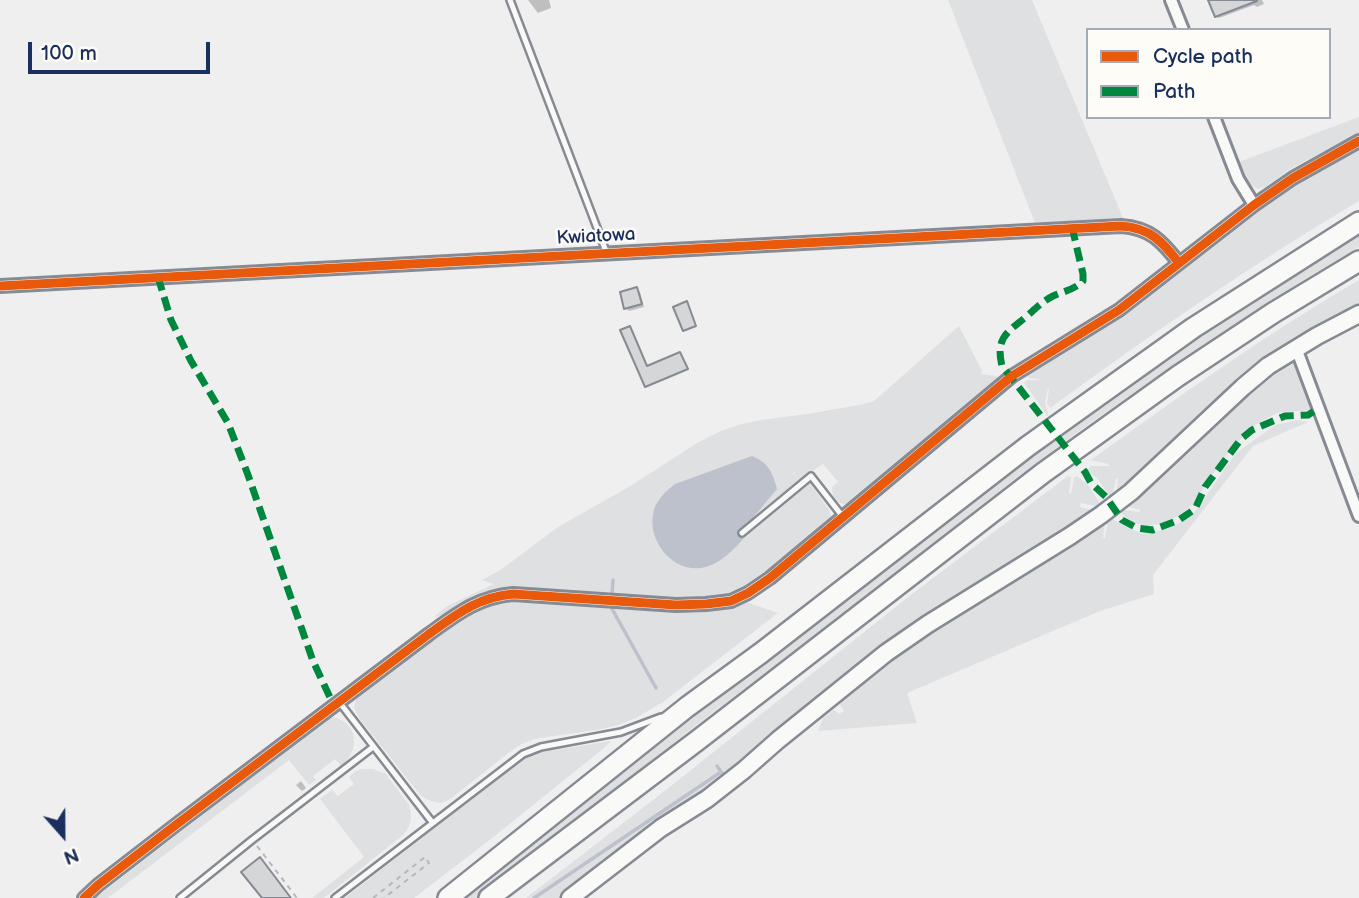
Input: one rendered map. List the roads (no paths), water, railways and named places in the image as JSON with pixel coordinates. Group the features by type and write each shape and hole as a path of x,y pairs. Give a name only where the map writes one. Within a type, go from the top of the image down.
{"highway":[{"path":"448,898 687,707 1028,446 1193,328 1359,222"},
{"path":"489,898 698,740 1043,472 1178,376 1273,313 1359,261"}],"street":[{"path":"1171,0 1182,28"},
{"path":"1215,119 1238,179 1254,205"},
{"path":"84,898 177,824 450,619 485,599 513,594 676,605 730,601 748,593 770,578 1000,385 1026,366 1119,310 1293,178 1359,141"},
{"name":"Kwiatowa","path":"0,286 1121,226 1149,233 1164,244 1179,262"},
{"path":"570,898 661,828 707,799 886,653 928,624 1070,537 1121,500 1268,366 1359,314"},
{"path":"1296,348 1359,516"}],"lane":[{"path":"510,0 607,254"},
{"path":"742,533 811,476 843,517"},
{"path":"339,702 432,822"},
{"path":"335,898 523,754 541,747 621,732 687,707"},
{"path":"180,898 373,747"}],"waterway":[{"path":"613,580 611,607 656,688"},
{"path":"717,766 724,776"},
{"path":"534,898 721,772"}]}
